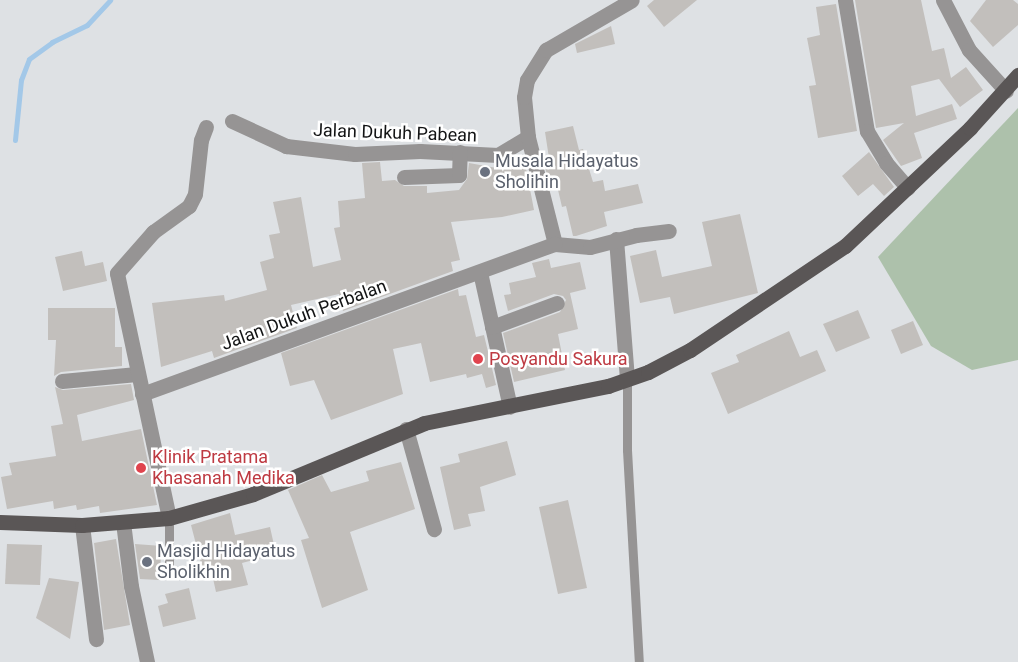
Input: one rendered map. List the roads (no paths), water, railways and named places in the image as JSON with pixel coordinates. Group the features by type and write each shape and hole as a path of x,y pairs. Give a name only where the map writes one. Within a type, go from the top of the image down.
{"main road":[{"path":"0,522 82,525 169,518 253,494 424,423 627,380 690,350 845,246 908,188 1006,91 1018,75"}],"street":[{"path":"632,0 546,50 527,80 524,97 528,137 555,244 590,247 616,239 669,231"},
{"path":"845,0 867,131 886,163 908,188"},
{"path":"942,0 968,50 1006,91"},
{"name":"Jalan Dukuh Pabean","path":"232,121 286,146 314,151 460,152 498,155 528,137"},
{"path":"169,518 137,374 117,272 153,232 189,206 195,194 201,140 206,127"},
{"path":"404,177 458,176 460,152"},
{"path":"616,239 627,380"},
{"name":"Jalan Dukuh Perbalan","path":"142,394 555,244"},
{"path":"480,272 510,406"},
{"path":"492,327 557,302"},
{"path":"62,381 137,374"},
{"path":"406,429 434,529"},
{"path":"123,522 130,586 147,662"},
{"path":"82,525 96,639"}],"lane":[{"path":"627,380 627,450 639,662"},
{"path":"169,518 169,574"}],"waterway":[{"path":"15,140 21,80 29,59 52,42 87,25 110,0"}],"place":[{"name":"Musala Hidayatus Sholihin","path":"485,172"},
{"name":"Posyandu Sakura","path":"478,359"},
{"name":"Klinik Pratama Khasanah Medika","path":"141,468"},
{"name":"Masjid Hidayatus Sholikhin","path":"147,562"}]}
